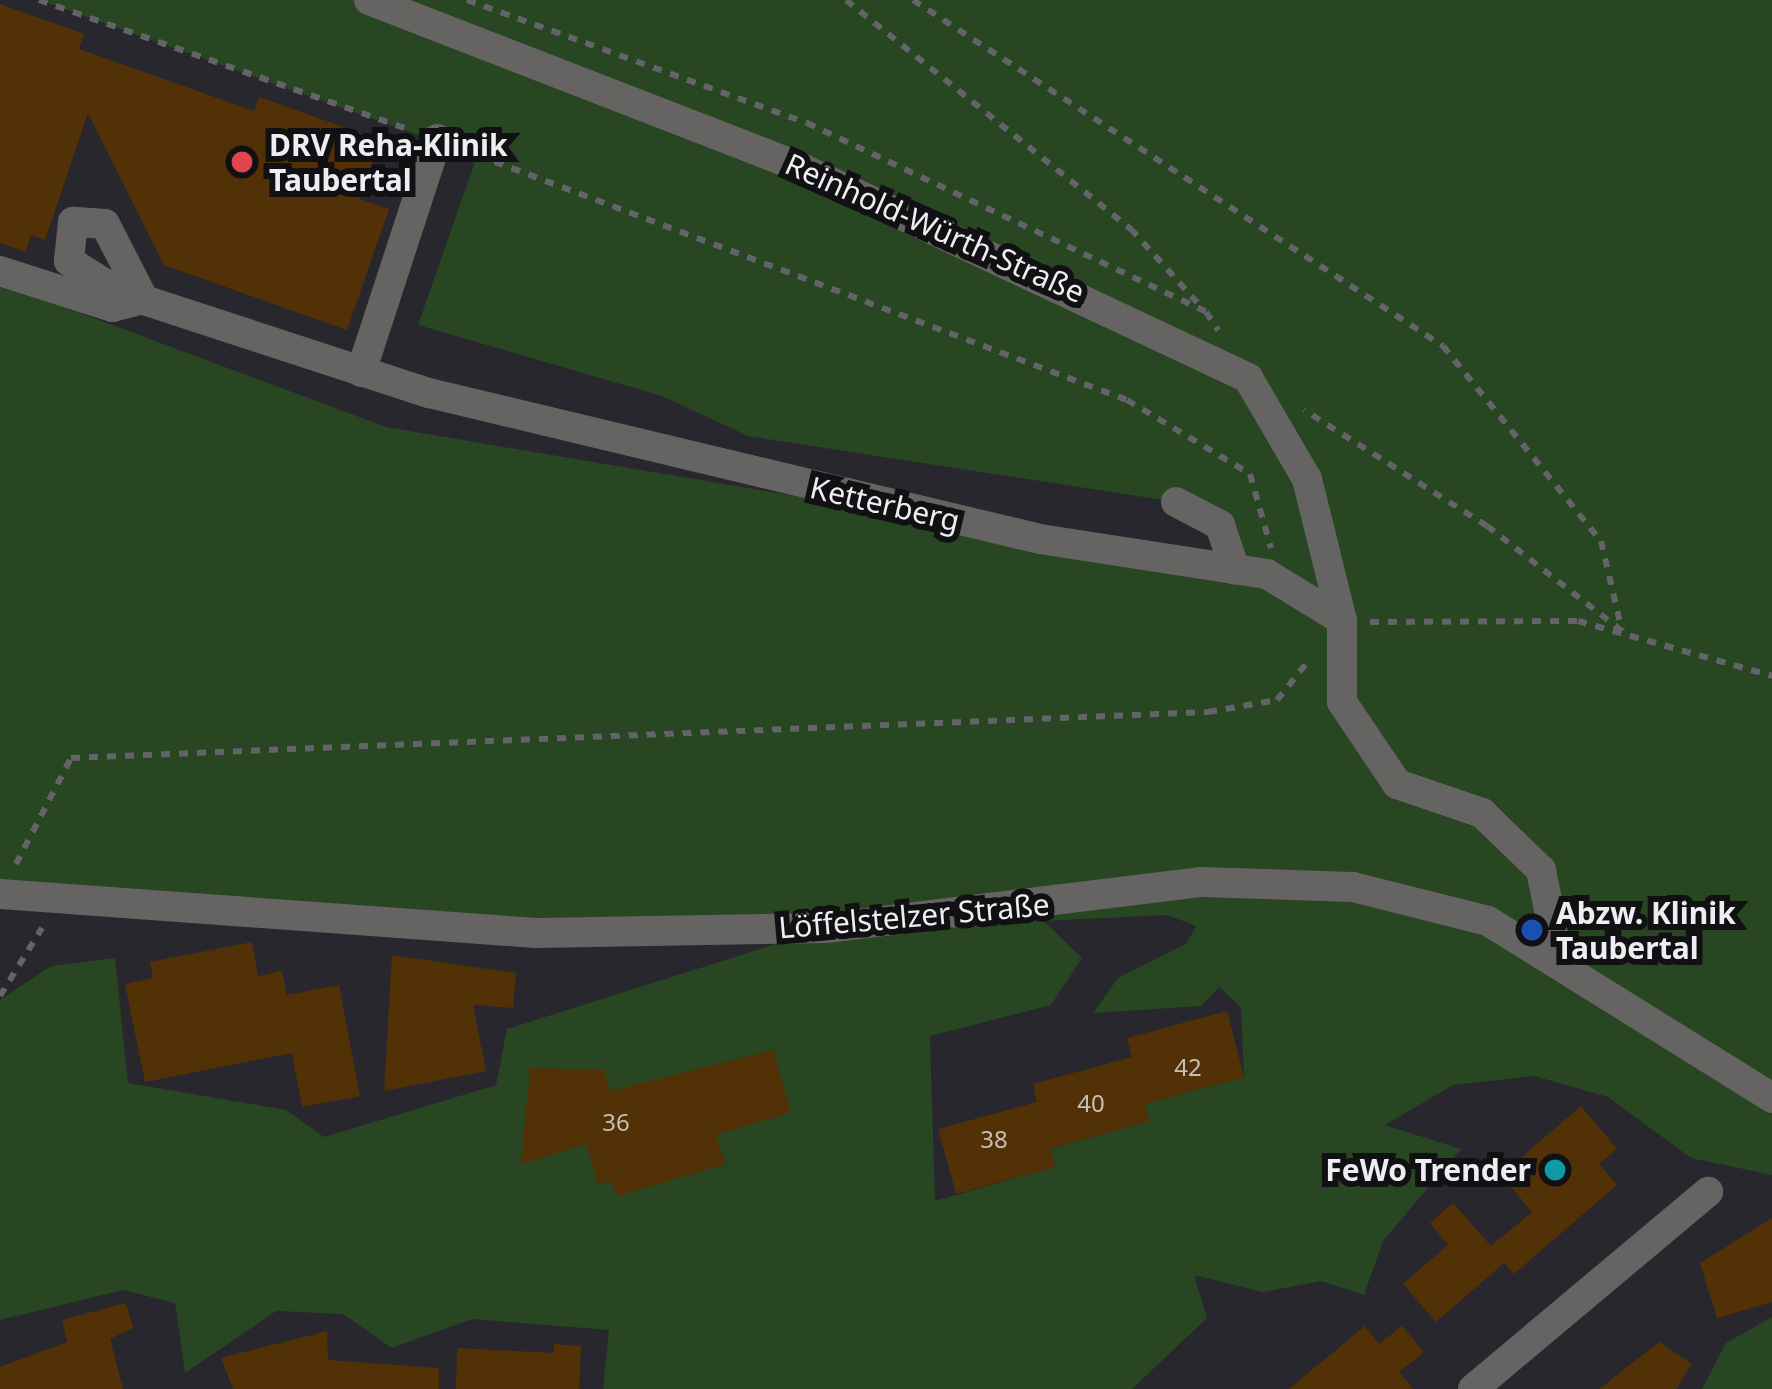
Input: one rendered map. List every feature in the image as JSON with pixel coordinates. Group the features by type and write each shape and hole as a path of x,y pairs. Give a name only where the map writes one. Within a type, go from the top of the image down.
{"street":[{"name":"Reinhold-Würth-Straße","path":"369,0 795,165 1248,378"},
{"path":"362,372 437,139"},
{"name":"Ketterberg","path":"0,271 112,308 144,300 362,372 715,466 1268,574 1342,620"},
{"path":"1248,378 1307,479 1342,620 1342,702 1397,784 1482,813 1541,870 1559,960"},
{"path":"1176,502 1220,525 1235,570"},
{"name":"Löffelstelzer Straße","path":"0,894 536,933 826,928 1202,882 1353,887 1488,921 1559,960 1772,1098"},
{"path":"1473,1389 1708,1192"}],"path":[{"path":"39,0 437,139 1127,400 1250,474 1273,535 1268,574"},
{"path":"467,0 807,123 1206,313"},
{"path":"846,0 1131,229 1206,313 1248,378 1487,526 1622,632"},
{"path":"913,0 1443,346 1601,541 1622,632"},
{"path":"0,894 71,758 1208,712 1277,700 1342,620 1578,621 1772,676"},
{"path":"0,996 61,898"}],"green space":[{"path":"39,0 1772,0 1772,1175 1691,1158 1608,1097 1534,1076 1453,1085 1385,1125 1461,1149 1383,1241 1364,1295 1321,1281 1263,1292 1194,1275 1207,1318 1132,1389 603,1389 609,1330 472,1319 392,1348 343,1314 276,1311 185,1373 175,1303 123,1290 0,1320 0,1000 51,966 115,958 128,1083 286,1110 324,1137 496,1085 507,1029 820,930 536,933 0,894 0,283 386,427 1234,570 1220,525 1176,502 748,436 662,396 418,325 477,156","holes":["1167,915 1196,926 1186,944 1118,978 1093,1013 1201,1006 1219,987 1241,1007 1244,1077 1145,1104 1148,1121 1050,1149 1054,1167 935,1201 930,1036 1051,1005 1082,958 1044,921"]},
{"path":"1772,1317 1772,1389 1702,1389 1726,1343"}],"building":[{"name":"DRV Reha-Klinik Taubertal","path":"0,4 84,34 79,49 254,111 259,97 380,140 360,199 389,209 347,330 164,265 88,113 45,240 31,235 26,252 0,243"},
{"path":"252,942 258,976 282,971 287,995 339,985 360,1096 302,1107 292,1053 145,1082 125,984 153,978 150,962"},
{"path":"392,955 516,973 513,1008 473,1005 486,1071 384,1091"},
{"path":"1227,1011 1244,1077 1145,1104 1149,1121 1050,1149 1055,1167 956,1194 938,1129 1037,1102 1033,1084 1132,1057 1127,1038"},
{"path":"773,1050 791,1112 716,1135 726,1164 618,1196 610,1181 598,1184 586,1144 521,1164 530,1068 604,1070 610,1091"},
{"path":"1581,1106 1617,1149 1599,1164 1617,1185 1514,1274 1504,1263 1436,1322 1403,1284 1448,1245 1430,1223 1453,1203 1491,1246 1532,1212 1501,1175"},
{"path":"1772,1218 1772,1302 1717,1318 1700,1263"},
{"path":"126,1303 133,1328 110,1339 123,1389 0,1389 0,1367 67,1342 62,1320"},
{"path":"1365,1326 1379,1344 1402,1326 1424,1352 1399,1372 1413,1389 1289,1389"},
{"path":"327,1331 328,1360 439,1368 439,1389 233,1389 221,1358"},
{"path":"1659,1342 1692,1364 1676,1389 1599,1389"},
{"path":"554,1344 581,1346 579,1389 456,1389 457,1348 554,1353"}],"place":[{"name":"DRV Reha-Klinik Taubertal","path":"242,162"},
{"name":"Abzw. Klinik Taubertal","path":"1532,930"},
{"name":"FeWo Trender","path":"1555,1170"}]}
